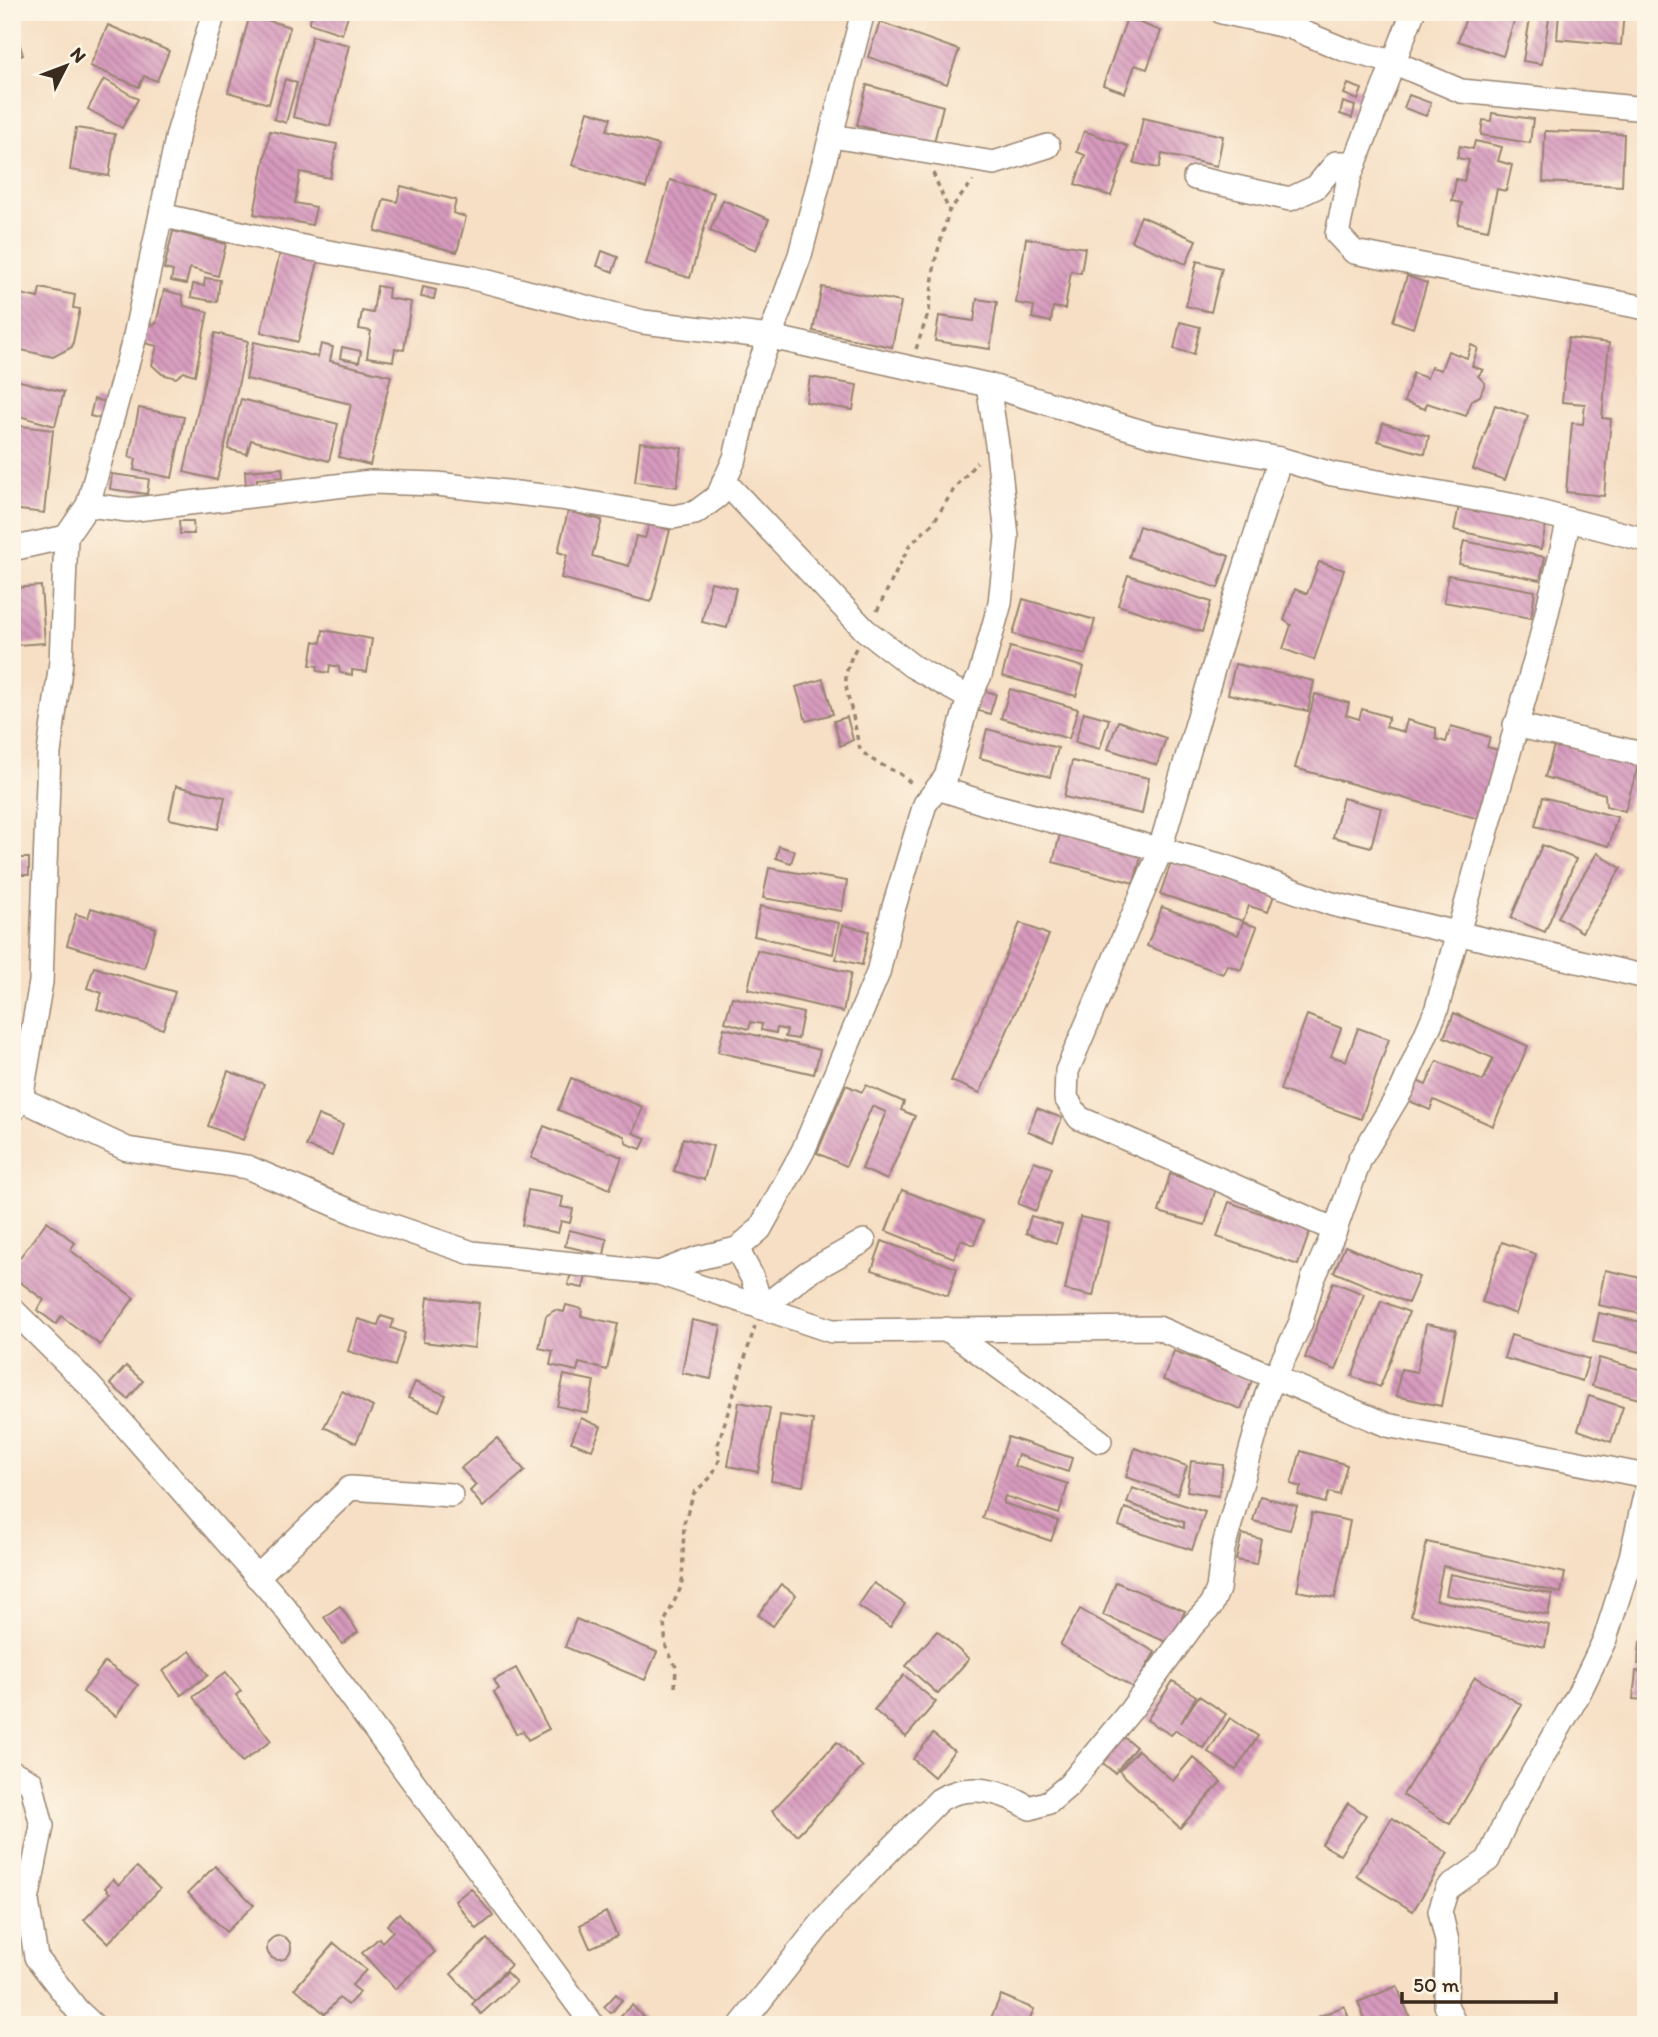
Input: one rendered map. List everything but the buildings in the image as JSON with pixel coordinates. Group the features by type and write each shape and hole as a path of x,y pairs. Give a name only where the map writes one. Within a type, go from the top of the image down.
{"street":[{"path":"214,12 178,134 135,336 88,505 65,537 61,662 49,753 41,982 16,1105 127,1149 247,1167 355,1213 472,1253 659,1273 832,1331 1158,1328 1387,1425 1646,1476"},
{"path":"88,505 128,510 371,482 437,484 560,498 673,517 695,513 718,496 735,458 752,385 800,255 863,12"},
{"path":"1222,12 1290,27 1343,49 1393,62 1461,91 1646,108"},
{"path":"1413,12 1355,163 1337,233 1354,252 1646,308"},
{"path":"832,136 994,163 1048,146"},
{"path":"1195,178 1290,199 1316,187 1336,163 1355,163"},
{"path":"161,215 312,249 473,278 643,322 771,337 988,385 1152,435 1280,459 1332,474 1516,506 1646,540"},
{"path":"659,1273 698,1258 737,1249 760,1229 803,1151 878,973 893,911 932,796 946,777 969,698 980,675 999,603 1007,537 988,385"},
{"path":"1280,459 1225,627 1161,847 1067,1071 1066,1098 1079,1118 1335,1230"},
{"path":"724,481 865,631 912,666 969,698"},
{"path":"741,2025 835,1905 939,1800 954,1791 972,1790 1011,1797 1030,1808 1049,1802 1069,1785 1131,1710 1192,1626 1211,1606 1218,1589 1223,1549 1267,1394 1277,1378 1360,1159 1402,1089 1436,1011 1461,932 1539,646 1569,520"},
{"path":"12,549 65,537"},
{"path":"1516,725 1646,755"},
{"path":"932,796 999,807 1161,847 1275,882 1332,904 1646,976"},
{"path":"762,1308 807,1273 864,1241"},
{"path":"737,1249 752,1277 762,1308"},
{"path":"12,1309 90,1386 285,1608 593,2025"},
{"path":"947,1329 1100,1441"},
{"path":"257,1577 350,1488 451,1495"},
{"path":"1455,2025 1446,2005 1447,1941 1440,1911 1447,1889 1488,1860 1511,1811 1578,1695 1605,1639 1631,1556 1646,1491"},
{"path":"12,1772 31,1782 42,1826 27,1901 36,1956 77,2010 93,2025"}],"path":[{"path":"924,152 949,211"},
{"path":"909,368 929,311 935,261 949,211 988,162"},
{"path":"932,796 861,748 844,693 847,664 909,546 933,523 954,489 980,459 995,429"},
{"path":"676,1687 677,1667 666,1647 664,1623 682,1585 684,1523 694,1493 711,1477 719,1461 718,1444 762,1308"}]}
